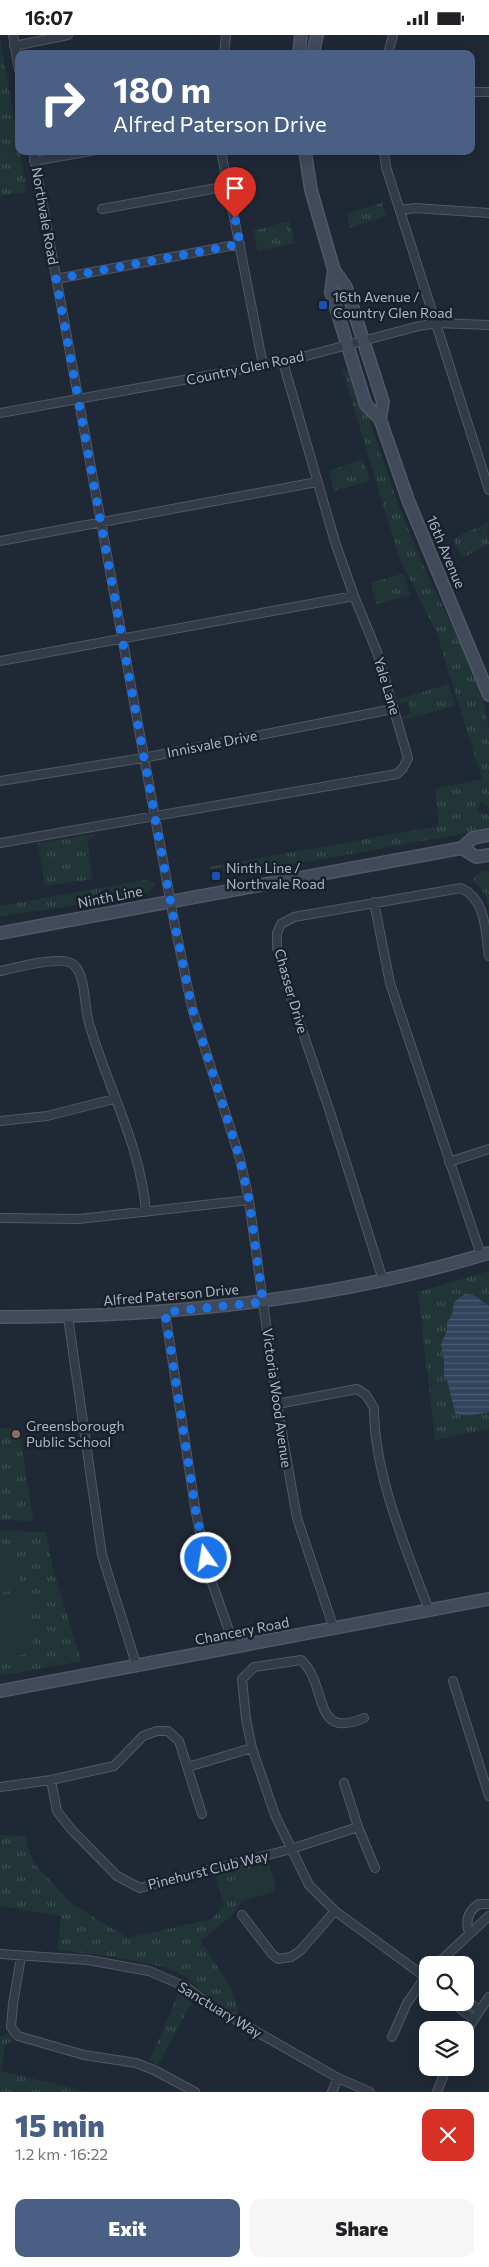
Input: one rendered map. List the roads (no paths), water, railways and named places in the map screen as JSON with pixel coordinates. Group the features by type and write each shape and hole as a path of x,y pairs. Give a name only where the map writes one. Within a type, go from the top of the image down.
{"main road":[{"path":"299,50 301,35"},
{"path":"313,50 317,35"},
{"name":"16th Avenue","path":"306,155 311,189 334,270 346,287 383,402 380,419"},
{"name":"16th Avenue","path":"334,270 331,292 366,405 380,419 408,500 489,695"},
{"name":"Ninth Line","path":"0,933 462,848 473,838 489,835"},
{"name":"Ninth Line","path":"462,848 476,857 489,855"},
{"name":"Alfred Paterson Drive","path":"0,1317 68,1317 165,1312 263,1302 383,1279 485,1254"},
{"name":"Chancery Road","path":"0,1691 137,1667 489,1599"}],"street":[{"path":"13,35 15,51"},
{"path":"14,46 68,35"},
{"path":"224,50 226,35"},
{"path":"389,50 393,35"},
{"path":"475,92 489,92"},
{"name":"Northvale Road","path":"33,155 143,758 171,901"},
{"path":"34,161 68,155"},
{"path":"222,155 263,365"},
{"path":"384,155 386,167 437,323 481,471 489,490"},
{"path":"102,209 228,185"},
{"path":"400,210 415,208 489,213"},
{"path":"56,279 240,244"},
{"name":"Country Glen Road","path":"0,413 283,362 404,329 437,323 489,325"},
{"name":"Yale Lane","path":"154,817 396,774 403,768 408,758 377,651 354,596 317,482 283,362"},
{"path":"0,541 317,482"},
{"path":"0,661 354,596"},
{"name":"Innisvale Drive","path":"0,781 143,758 394,709"},
{"path":"0,843 154,817"},
{"name":"Chasser Drive","path":"383,1279 329,1109 289,992 277,947 277,933 286,920 294,917 461,888 470,892 481,908 489,957"},
{"name":"Victoria Wood Avenue","path":"171,901 192,1008 240,1159 249,1200 277,1404 297,1518 334,1629"},
{"path":"374,902 390,983 449,1162 485,1254"},
{"path":"0,971 51,961 68,961 74,964 80,974 88,1021 114,1099 141,1168 146,1212"},
{"path":"0,1121 47,1116 114,1099"},
{"path":"449,1162 489,1149"},
{"path":"0,1218 79,1219 249,1200"},
{"path":"165,1312 196,1513 209,1573 235,1648"},
{"path":"68,1317 102,1555 137,1667"},
{"path":"277,1404 357,1389 370,1401 374,1408 383,1475 401,1537 429,1610"},
{"path":"364,1718 349,1725 337,1723 329,1719 318,1693 314,1675 301,1660 254,1667 242,1679 246,1719 252,1748 275,1815 309,1885 335,1911 419,1971"},
{"path":"453,1681 489,1796"},
{"path":"0,1787 51,1780 114,1765 143,1735 157,1731 168,1731 179,1741 202,1814"},
{"path":"188,1767 252,1748"},
{"name":"Pinehurst Club Way","path":"51,1780 57,1811 70,1828 117,1877 140,1887 291,1849 358,1827"},
{"path":"344,1783 358,1827 375,1868"},
{"path":"469,1933 467,1921 470,1913 479,1904 489,1904"},
{"path":"242,1915 278,1959 291,1957 300,1951 335,1911"},
{"path":"445,1956 489,1916"},
{"name":"Sanctuary Way","path":"0,1954 21,1957 88,1960 150,1971 186,1987 208,2004 338,2078 370,2092"},
{"path":"21,1957 11,2027 18,2036 84,2055 136,2063 154,2069 195,2092"},
{"path":"392,2037 407,2003 419,1986"},
{"path":"471,2021 489,1997"},
{"path":"474,2006 479,2010"},
{"path":"463,2011 473,2018"},
{"path":"437,2092 443,2076"},
{"path":"332,2092 338,2078"}],"water":[{"path":"465,1294 473,1295 489,1306 489,1412 476,1415 455,1413 447,1380 444,1379 444,1360 441,1344 447,1330 447,1322 452,1315 454,1302"}],"place":[{"name":"16th Avenue / Country Glen Road","path":"323,305"},
{"name":"Ninth Line / Northvale Road","path":"216,876"},
{"name":"Greensborough Public School","path":"16,1434"}]}
